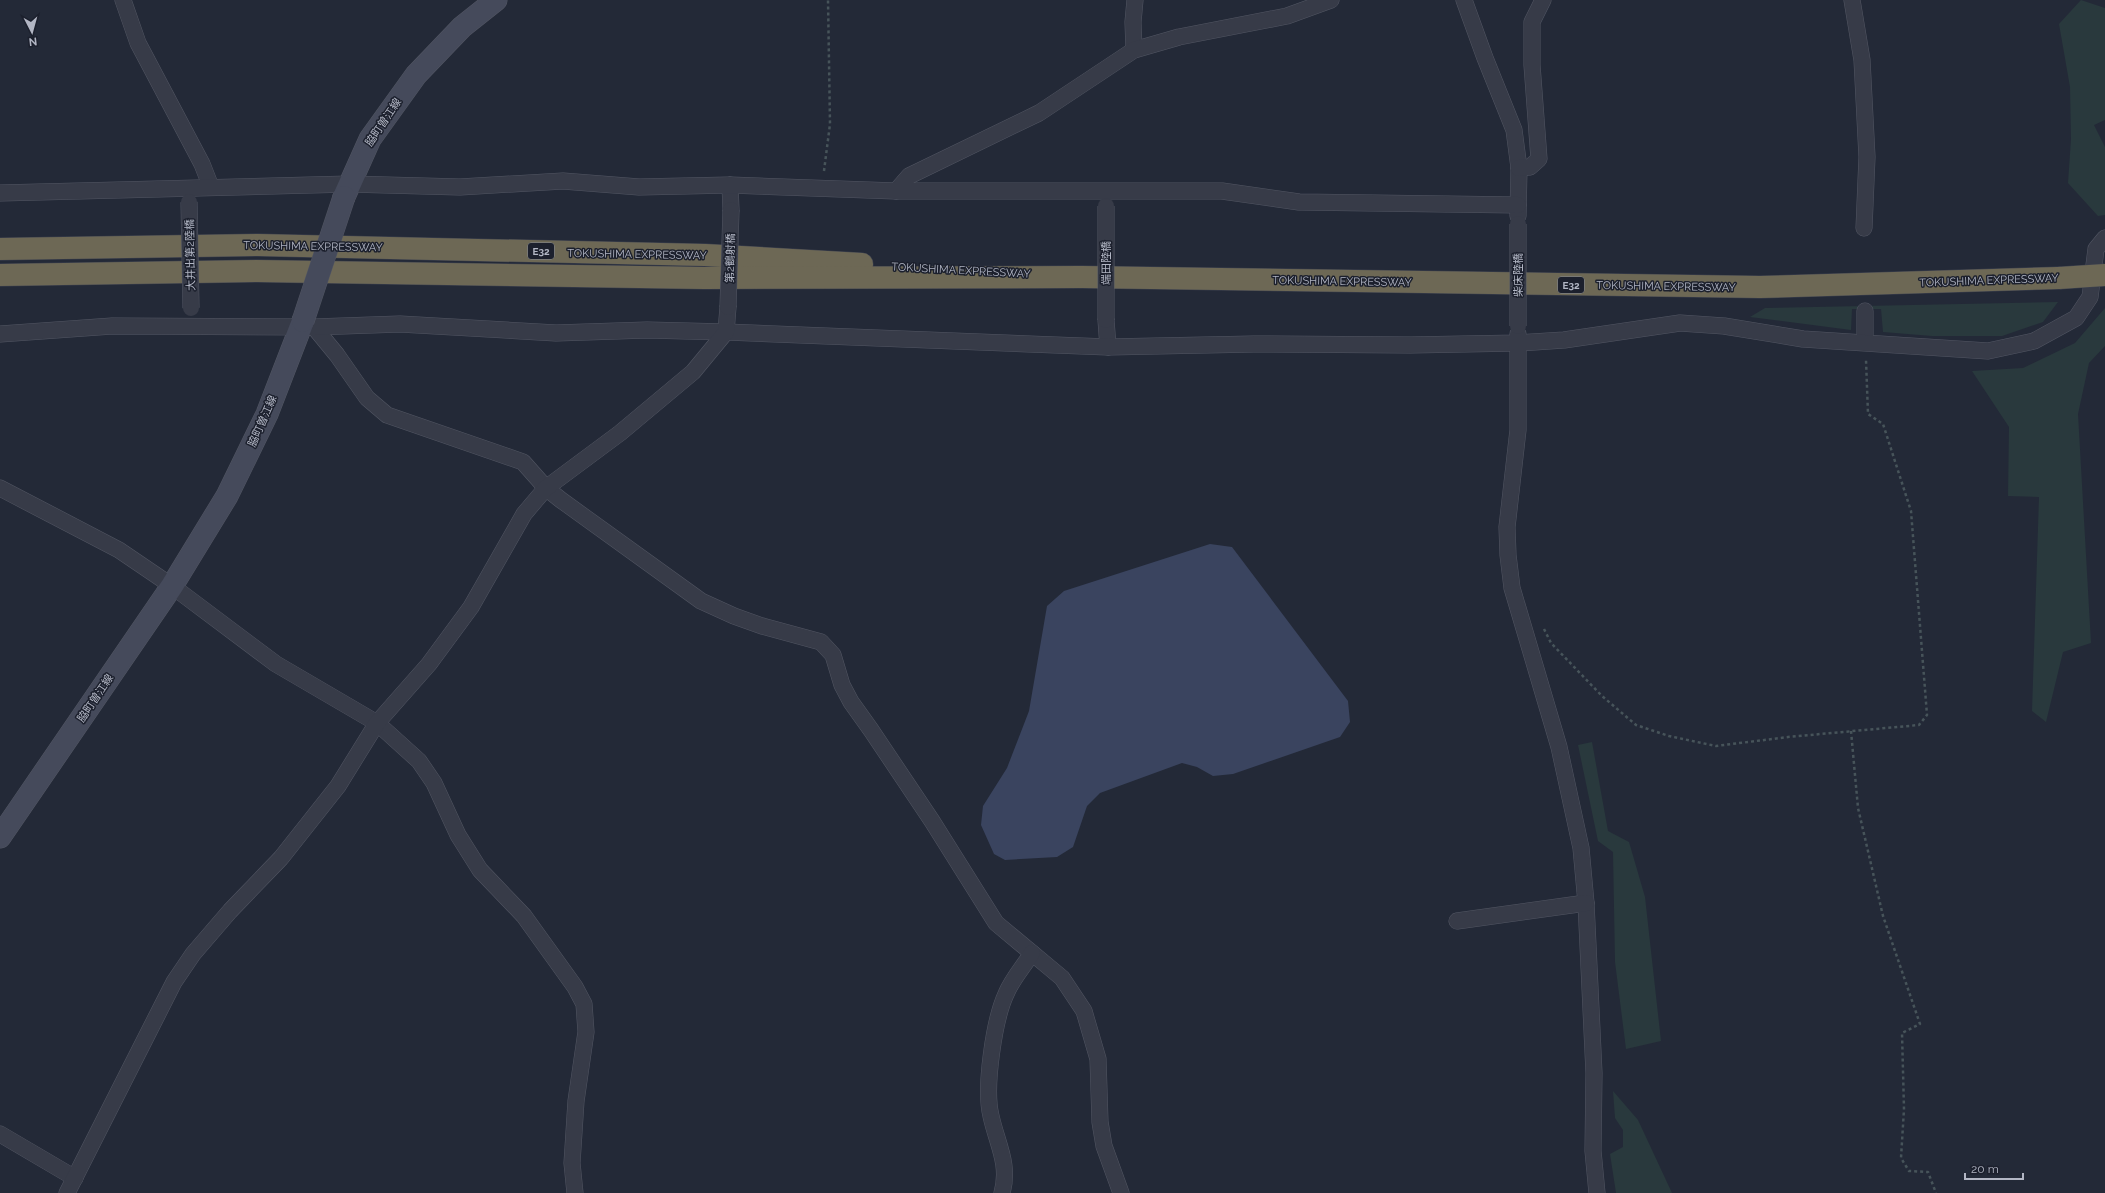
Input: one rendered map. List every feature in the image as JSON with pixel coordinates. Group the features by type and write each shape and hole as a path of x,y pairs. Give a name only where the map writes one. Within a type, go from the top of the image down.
{"highway":[{"name":"TOKUSHIMA EXPRESSWAY","path":"0,248 258,245 704,255 1082,277"},
{"name":"TOKUSHIMA EXPRESSWAY","path":"0,275 257,271 704,278 1082,277 1760,288 2059,278 2105,275"}],"main road":[{"name":"脇町曽江線","path":"0,836 172,586 227,496 267,414 306,325 346,191 370,139 416,74 462,27 496,0"}],"street":[{"path":"123,0 138,43 202,164 211,187"},
{"path":"1134,50 1133,22 1135,0"},
{"path":"896,191 910,176 1039,113 1134,50 1179,37 1287,16 1332,0"},
{"name":"柴床陸橋","path":"1464,0 1485,58 1514,130 1519,168 1518,430 1506,527 1508,555 1512,588 1559,747 1581,848 1586,903 1594,1073 1593,1151 1597,1193"},
{"path":"1519,168 1530,167 1539,159 1532,65 1532,22 1543,0"},
{"path":"1852,0 1862,60 1867,157 1864,228"},
{"path":"0,193 189,195 211,187 346,191 460,187 563,181 639,187 730,185 1105,199 1222,191 1299,202 1518,205"},
{"name":"第2鶴射橋","path":"726,332 731,210 730,185"},
{"name":"大井出第2陸橋","path":"189,195 191,325"},
{"name":"端田陸橋","path":"1105,199 1106,320 1108,347"},
{"path":"0,334 112,326 400,324 556,333 647,330 726,332 1108,347 1254,344 1518,343 1564,340 1680,323 1724,326 1803,339 1865,341 1988,351 2034,341 2076,318 2090,297 2096,249 2105,238"},
{"path":"1865,311 1865,341"},
{"path":"306,325 337,355 367,398 387,415 524,462 546,488 702,601 734,616 762,626 821,642 833,655 842,685 851,702 928,814 979,899 996,923 1062,978 1084,1011 1098,1059 1100,1122 1104,1146 1121,1193"},
{"path":"0,1134 70,1189 174,982 189,960 230,911 281,858 338,786 377,723 429,664 471,607 524,514 546,488 620,433 693,372 726,332"},
{"path":"0,488 119,550 172,586 276,664 377,723 419,761 434,783 458,835 480,870 524,916 575,987 584,1004 586,1032 576,1101 572,1163 575,1193"},
{"path":"1457,921 1586,903"},
{"path":"1002,1193 1004,1184 1004,1156 990,1115 988,1094 995,1024 1006,993 1032,952"}],"path":[{"path":"822,189 830,124 828,0"},
{"path":"1542,624 1551,643 1602,696 1636,725 1669,736 1716,746 1919,725 1927,714 1911,510 1883,424 1868,414 1865,341"},
{"path":"1851,731 1858,808 1883,916 1920,1024 1902,1033 1904,1109 1901,1158 1909,1171 1928,1172 1936,1193"}],"shaded area":[{"path":"2081,0 2105,8 2105,120 2094,125 2105,147 2105,215 2098,216 2068,183 2071,139 2070,87 2059,24"},
{"path":"2058,302 2043,322 2002,336 1932,336 1883,332 1881,309 1852,309 1851,330 1750,317 1765,308"},
{"path":"2105,308 2105,346 2089,363 2078,414 2091,643 2063,652 2046,722 2032,711 2039,497 2008,496 2009,427 1972,371 2023,368 2075,343"},
{"path":"1592,742 1608,831 1629,842 1645,897 1661,1041 1626,1049 1615,962 1613,852 1598,841 1578,745"},
{"path":"1613,1091 1638,1120 1672,1193 1616,1193 1610,1154 1623,1147 1623,1130 1615,1118"}],"water":[{"path":"1210,544 1232,547 1348,701 1350,722 1340,737 1233,774 1213,776 1197,767 1182,763 1100,793 1087,806 1073,847 1057,857 1005,860 994,854 981,825 983,806 1007,768 1029,711 1047,606 1064,591"}]}
